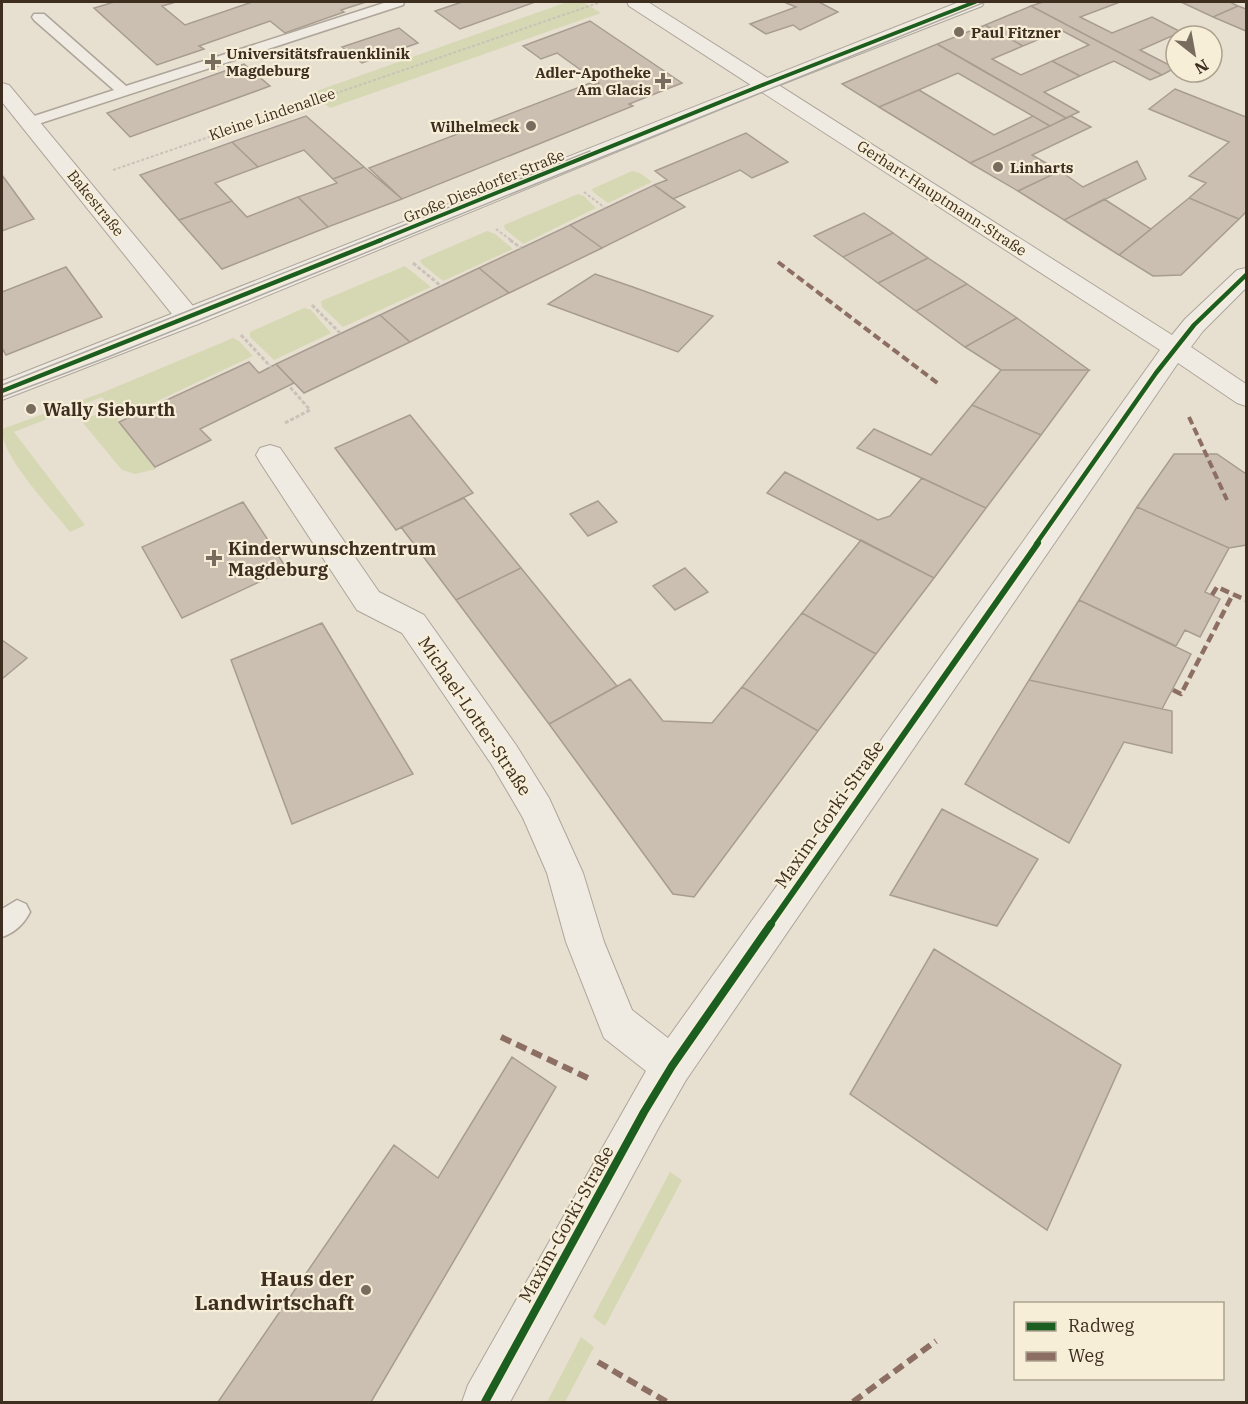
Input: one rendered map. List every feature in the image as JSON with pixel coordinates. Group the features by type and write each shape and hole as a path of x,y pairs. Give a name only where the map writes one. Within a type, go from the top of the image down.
{"street":[{"name":"Gerhart-Hauptmann-Straße","path":"636,2 1176,349 1246,397"},
{"name":"Große Diesdorfer Straße","path":"2,391 189,318 765,84 975,2"},
{"name":"Bakestraße","path":"2,89 189,318"},
{"name":"Maxim-Gorki-Straße","path":"485,1402 644,1112 672,1066 1149,383 1194,325 1246,275"},
{"name":"Michael-Lotter-Straße","path":"270,456 368,601 413,624 504,755 537,809 565,873 585,942 618,1024 672,1066"}],"lane":[{"path":"30,122 398,2"},
{"path":"39,17 124,92"}],"path":[{"path":"581,189 605,208"},
{"path":"493,226 521,248"},
{"path":"410,261 441,286"},
{"path":"310,302 341,334"},
{"path":"238,332 271,367"},
{"path":"270,456 262,433 310,410 289,386"}],"green space":[{"path":"567,2 583,2 601,13 330,108 311,93"},
{"path":"632,171 640,173 652,182 608,203 593,192 592,189"},
{"path":"578,194 584,196 596,208 523,244 505,229 504,225"},
{"path":"487,231 495,234 513,249 443,281 420,260"},
{"path":"405,266 431,287 343,327 322,307 321,301"},
{"path":"304,308 311,310 331,333 274,360 250,337 250,332"},
{"path":"233,338 253,356 117,420 156,469 135,474 122,470 83,423 87,418 111,409 102,397 14,432 85,525 70,532 18,468 4,441 2,429 104,392"},
{"path":"670,1172 682,1180 605,1326 593,1317"},
{"path":"581,1337 594,1347 565,1402 547,1402"}],"building":[{"path":"114,2 176,2 162,6 185,25 252,2 366,2 285,33 270,21 199,46 204,49 157,65 94,8"},
{"path":"462,2 535,2 460,29 435,11"},
{"path":"784,2 819,2 838,12 800,30 793,25 766,34 750,24 796,7"},
{"path":"1043,2 1120,2 1080,17 1112,33 1152,17 1166,24 1164,39 1140,50 1164,62 1164,74 1162,75 1031,6"},
{"path":"1181,2 1230,2 1238,6 1213,17"},
{"path":"1031,6 1162,75 1150,80 1114,61 1080,76 1052,61 1089,45 1061,30 1023,46 985,25"},
{"path":"1238,6 1246,9 1246,31 1213,17"},
{"name":"Wilhelmeck","path":"590,21 682,83 629,104 633,106 402,199 369,168 590,83 593,85 599,83 557,53 541,59 523,46"},
{"path":"985,25 1023,46 992,59 1021,75 1052,61 1080,76 1044,92 1079,112 1066,118 937,44"},
{"path":"399,28 418,43 362,63 342,47"},
{"path":"937,44 1066,118 1050,126 958,73 879,107 842,84"},
{"path":"244,64 270,86 130,137 107,113"},
{"path":"1175,89 1246,117 1246,212 1239,219 1189,198 1206,183 1189,176 1229,142 1149,109"},
{"path":"919,90 994,135 1033,116 1050,126 970,163 879,107"},
{"path":"306,116 364,167 333,179 304,150 258,167 232,142"},
{"path":"1071,116 1091,127 1032,155 1060,171 1018,191 970,163"},
{"path":"746,133 788,162 752,178 740,170 673,199 654,185 667,180 655,171"},
{"path":"232,142 258,167 215,183 232,201 179,220 140,175"},
{"path":"1137,161 1146,179 1064,220 1018,191 1060,171 1083,187"},
{"path":"364,167 402,199 328,227 298,197 337,183 333,179"},
{"path":"2,175 34,219 2,231"},
{"path":"654,185 685,207 602,248 570,225"},
{"path":"298,197 328,227 222,269 179,220 232,201 247,217"},
{"path":"1189,198 1239,219 1181,275 1153,276 1119,255"},
{"path":"1104,199 1151,229 1119,255 1064,220"},
{"path":"864,213 893,233 843,257 814,236"},
{"path":"570,225 602,248 509,293 479,268"},
{"path":"893,233 928,258 878,283 843,257"},
{"path":"928,258 967,284 916,311 878,283"},
{"path":"66,267 102,317 6,355 2,348 2,292"},
{"path":"479,268 509,293 410,342 380,315"},
{"path":"595,274 713,316 678,352 548,304"},
{"path":"967,284 1017,318 965,347 916,311"},
{"path":"380,315 410,342 304,393 276,364"},
{"path":"1017,318 1089,370 1001,370 965,347"},
{"path":"249,362 259,373 276,364 294,383 200,429 211,440 155,467 119,422"},
{"path":"1001,370 1089,370 1041,435 972,405"},
{"path":"972,405 1041,435 986,508 857,448 874,429 931,455"},
{"path":"410,415 473,493 396,530 335,448"},
{"path":"1174,454 1217,454 1246,474 1246,545 1229,548 1137,507"},
{"path":"785,472 878,520 890,516 922,478 986,508 934,578 767,493"},
{"path":"464,498 521,568 456,600 401,527"},
{"path":"598,501 617,522 588,536 570,514"},
{"name":"Kinderwunschzentrum Magdeburg","path":"243,502 287,569 182,618 142,547"},
{"path":"1137,507 1229,548 1205,592 1220,599 1200,637 1185,630 1176,646 1079,600"},
{"path":"861,540 934,578 876,654 802,613"},
{"path":"521,568 617,686 549,724 456,600"},
{"path":"685,568 708,592 675,610 653,586"},
{"path":"1079,600 1191,654 1162,709 1029,680"},
{"path":"802,613 876,654 818,731 742,687"},
{"path":"322,623 413,774 292,824 231,660"},
{"path":"2,640 27,658 2,679"},
{"path":"630,679 663,721 712,723 742,687 818,731 694,897 673,894 549,724"},
{"path":"1029,680 1172,711 1172,753 1124,742 1069,843 965,784"},
{"path":"942,809 1038,859 997,926 890,895"},
{"path":"934,949 1121,1065 1047,1230 850,1094"},
{"name":"Haus der Landwirtschaft","path":"512,1057 556,1087 371,1402 218,1402 394,1145 438,1178"}],"tram line":[{"path":"2,397 108,357 985,2"},
{"path":"2,385 590,151"}],"marked path":[{"path":"778,262 940,385"},
{"path":"1189,417 1227,500"},
{"path":"1212,595 1217,587 1246,600"},
{"path":"1173,690 1181,694 1233,594"},
{"path":"501,1037 588,1078"},
{"path":"853,1402 936,1341"},
{"path":"598,1362 667,1402"}],"cycle path":[{"path":"2,391 189,318 765,84 975,2"},
{"path":"485,1402 644,1112 672,1066 1156,373 1194,325 1246,275"}],"place":[{"name":"Paul Fitzner","path":"959,32"},
{"name":"Universitätsfrauenklinik Magdeburg","path":"213,62"},
{"name":"Adler-Apotheke Am Glacis","path":"663,81"},
{"name":"Wilhelmeck","path":"531,126"},
{"name":"Linharts","path":"998,167"},
{"name":"Wally Sieburth","path":"31,409"},
{"name":"Kinderwunschzentrum Magdeburg","path":"214,558"},
{"name":"Haus der Landwirtschaft","path":"366,1290"}]}
